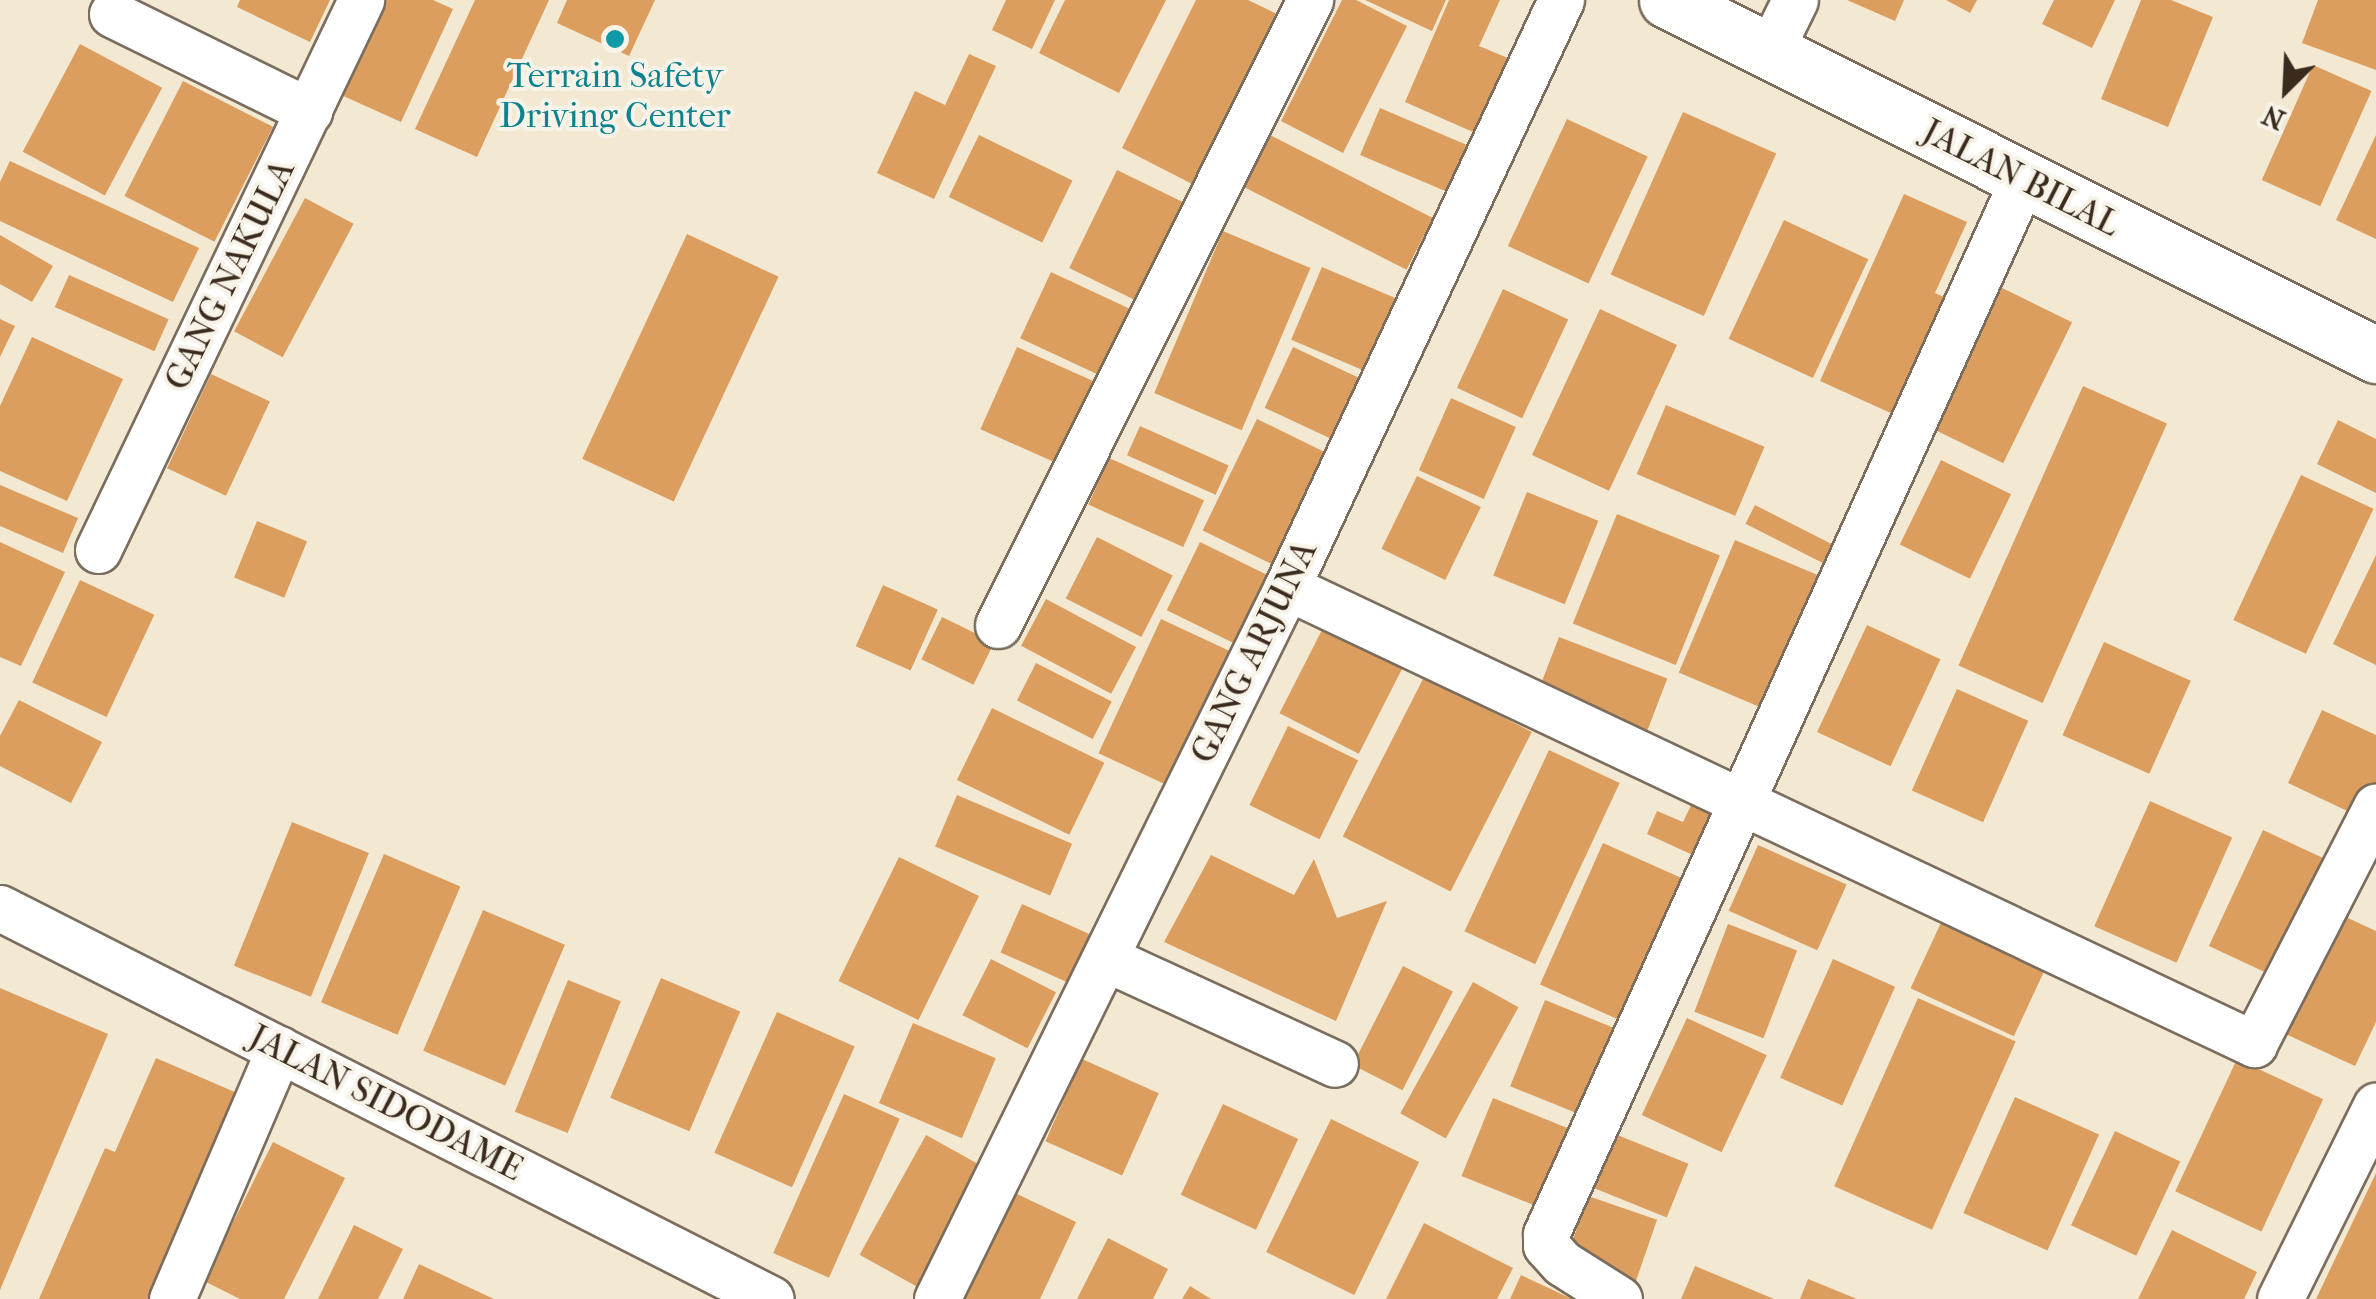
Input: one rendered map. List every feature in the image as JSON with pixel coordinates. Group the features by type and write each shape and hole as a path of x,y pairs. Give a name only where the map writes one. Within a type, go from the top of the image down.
{"main road":[{"name":"JALAN BILAL","path":"1666,0 2376,355"}],"street":[{"name":"GANG NAKULA","path":"98,550 361,0"},
{"path":"998,624 1310,0"},
{"name":"GANG ARJUNA","path":"936,1299 1286,586 1561,0"},
{"path":"1769,52 1796,0"},
{"path":"112,14 309,110"},
{"path":"1619,1299 1562,1262 1546,1244 1546,1234 1745,803 2023,179"},
{"path":"1286,586 2254,1044 2376,807"},
{"name":"JALAN SIDODAME","path":"0,908 772,1299"},
{"path":"1104,958 1335,1064"},
{"path":"172,1299 280,1050"},
{"path":"2280,1299 2376,1106"}],"building":[{"path":"240,0 330,0 310,42 237,7"},
{"path":"382,0 433,0 453,9 401,122 339,94"},
{"path":"475,0 549,0 477,157 415,129"},
{"name":"Terrain Safety Driving Center","path":"567,0 655,0 629,56 557,23"},
{"path":"1006,0 1055,0 1032,49 992,30"},
{"path":"1065,0 1166,0 1119,93 1039,53"},
{"path":"1196,0 1248,0 1279,15 1194,185 1122,148"},
{"path":"1342,0 1356,0 1407,26 1343,153 1281,121"},
{"path":"1365,0 1446,0 1432,31"},
{"path":"1449,0 1500,0 1479,46 1515,61 1482,136 1405,102"},
{"path":"1847,0 1904,0 1895,21"},
{"path":"1946,0 1977,0 1970,13"},
{"path":"2054,0 2115,0 2092,48 2042,24"},
{"path":"2141,0 2171,0 2213,17 2168,127 2101,99"},
{"path":"2318,0 2376,0 2376,70 2302,43"},
{"path":"80,44 162,88 105,195 23,152"},
{"path":"969,54 996,66 934,199 877,173 915,91 945,105"},
{"path":"2313,65 2371,91 2320,206 2262,180"},
{"path":"183,81 273,127 214,242 124,196"},
{"path":"1380,108 1478,149 1458,196 1360,155"},
{"path":"1683,112 1776,153 1704,316 1611,275"},
{"path":"1567,119 1648,157 1588,283 1508,246"},
{"path":"1260,130 1433,218 1407,270 1234,182"},
{"path":"979,135 1072,181 1042,243 949,197"},
{"path":"2376,135 2376,239 2336,220"},
{"path":"10,161 199,248 173,302 0,221 0,182"},
{"path":"1117,170 1192,207 1145,305 1069,268"},
{"path":"1904,194 1967,222 1935,293 1957,303 1904,419 1820,381"},
{"path":"305,198 354,224 283,357 234,331"},
{"path":"1784,220 1868,259 1813,378 1729,339"},
{"path":"1223,231 1310,268 1242,430 1154,393"},
{"path":"687,234 779,277 674,501 582,459"},
{"path":"0,235 53,266 32,302 0,284"},
{"path":"1322,267 1409,304 1379,377 1291,340"},
{"path":"1051,272 1136,312 1105,378 1020,338"},
{"path":"69,275 169,319 154,351 55,307"},
{"path":"2002,288 2072,322 2003,463 1933,429"},
{"path":"1503,289 1568,319 1522,418 1457,388"},
{"path":"1600,309 1677,345 1609,491 1532,455"},
{"path":"0,319 15,326 0,357"},
{"path":"32,337 123,379 67,501 0,471 0,406"},
{"path":"1017,347 1096,382 1060,465 980,429"},
{"path":"1293,347 1373,384 1344,445 1265,408"},
{"path":"211,374 270,401 226,496 167,468"},
{"path":"2083,386 2167,423 2043,703 1959,666"},
{"path":"1451,398 1516,427 1484,499 1419,470"},
{"path":"1666,405 1764,447 1735,516 1637,474"},
{"path":"1257,419 1338,458 1284,570 1203,530"},
{"path":"2338,420 2376,439 2376,493 2317,464"},
{"path":"1140,426 1229,465 1216,495 1127,455"},
{"path":"1109,458 1204,500 1183,547 1088,505"},
{"path":"1941,460 2011,494 1970,579 1900,544"},
{"path":"2301,475 2374,509 2306,654 2233,620"},
{"path":"1417,476 1481,507 1445,580 1381,549"},
{"path":"0,485 78,518 63,553 0,526"},
{"path":"1527,492 1598,521 1565,604 1493,575"},
{"path":"1755,505 1845,551 1835,570 1745,524"},
{"path":"1617,514 1720,556 1676,665 1573,623"},
{"path":"257,521 307,541 284,598 234,578"},
{"path":"1097,537 1173,576 1141,637 1066,598"},
{"path":"1735,540 1829,580 1773,712 1679,673"},
{"path":"0,542 65,572 21,666 0,657"},
{"path":"1200,542 1271,577 1238,645 1167,610"},
{"path":"2376,555 2376,665 2333,644"},
{"path":"80,580 154,615 107,717 32,682"},
{"path":"883,585 938,609 911,671 856,646"},
{"path":"1046,599 1136,647 1111,694 1021,646"},
{"path":"942,617 994,642 974,685 921,659"},
{"path":"1161,619 1240,656 1177,790 1098,753"},
{"path":"1867,625 1940,659 1891,766 1817,732"},
{"path":"1324,626 1403,666 1359,754 1280,713"},
{"path":"1559,637 1667,679 1648,730 1539,688"},
{"path":"2104,642 2191,681 2149,774 2063,735"},
{"path":"1036,663 1112,702 1093,739 1017,700"},
{"path":"1424,677 1532,732 1451,891 1343,836"},
{"path":"1957,689 2028,721 1983,822 1912,790"},
{"path":"19,700 102,742 71,803 0,766 0,736"},
{"path":"992,708 1104,763 1069,835 957,780"},
{"path":"2322,710 2376,735 2376,783 2360,817 2288,783"},
{"path":"1288,726 1358,760 1320,839 1249,805"},
{"path":"1549,750 1620,783 1535,964 1464,931"},
{"path":"1697,793 1732,810 1708,862 1647,834 1657,811 1683,822"},
{"path":"957,795 1072,844 1050,895 935,847"},
{"path":"2150,801 2232,838 2176,963 2094,926"},
{"path":"292,822 369,853 311,997 234,966"},
{"path":"2263,830 2325,859 2271,975 2209,946"},
{"path":"1603,843 1694,884 1631,1025 1540,985"},
{"path":"1758,845 1847,884 1817,950 1729,911"},
{"path":"384,854 460,886 397,1035 321,1002"},
{"path":"1211,855 1294,895 1314,859 1337,918 1387,901 1336,1021 1164,942"},
{"path":"899,857 979,896 918,1020 839,981"},
{"path":"1022,904 1095,937 1074,985 1000,952"},
{"path":"483,910 565,945 505,1086 423,1051"},
{"path":"1946,912 2049,960 2014,1036 1911,988"},
{"path":"2337,913 2376,931 2376,1022 2355,1066 2281,1032"},
{"path":"1728,924 1797,951 1763,1038 1694,1012"},
{"path":"991,959 1056,992 1027,1048 962,1015"},
{"path":"1833,959 1895,987 1842,1105 1780,1078"},
{"path":"1403,966 1453,991 1403,1090 1353,1065"},
{"path":"661,978 740,1012 689,1131 610,1098"},
{"path":"568,980 621,1001 568,1133 515,1112"},
{"path":"1473,982 1518,1007 1446,1138 1400,1113"},
{"path":"0,988 108,1034 0,1290"},
{"path":"1918,998 2016,1042 1932,1230 1834,1186"},
{"path":"1545,1000 1621,1031 1586,1117 1510,1086"},
{"path":"777,1012 855,1047 792,1187 714,1153"},
{"path":"1687,1018 1767,1055 1722,1152 1642,1115"},
{"path":"913,1023 996,1058 962,1138 879,1103"},
{"path":"156,1058 244,1096 156,1299 39,1299 105,1148 115,1152"},
{"path":"1082,1059 1159,1093 1122,1175 1045,1141"},
{"path":"2237,1059 2323,1099 2261,1231 2175,1191"},
{"path":"844,1094 900,1119 829,1278 773,1253"},
{"path":"2015,1097 2099,1134 2047,1250 1963,1213"},
{"path":"1493,1098 1581,1134 1550,1211 1462,1176"},
{"path":"1223,1104 1298,1139 1256,1230 1181,1195"},
{"path":"1331,1119 1419,1162 1354,1295 1266,1252"},
{"path":"1605,1130 1688,1164 1667,1217 1583,1184"},
{"path":"2115,1131 2180,1161 2136,1256 2071,1225"},
{"path":"926,1135 988,1169 922,1289 860,1255"},
{"path":"273,1142 345,1178 284,1299 240,1299 204,1281"},
{"path":"2376,1173 2376,1299 2316,1299"},
{"path":"1011,1191 1076,1222 1040,1299 959,1299"},
{"path":"1588,1196 1657,1220 1634,1286 1565,1262"},
{"path":"1424,1223 1513,1268 1497,1299 1386,1299"},
{"path":"354,1225 403,1249 378,1299 318,1299"},
{"path":"2172,1230 2257,1272 2244,1299 2138,1299"},
{"path":"1108,1238 1168,1269 1153,1299 1077,1299"},
{"path":"419,1264 494,1299 403,1299"},
{"path":"1695,1266 1774,1299 1681,1299"},
{"path":"1521,1275 1572,1299 1510,1299"},
{"path":"1808,1279 1857,1299 1800,1299"},
{"path":"1190,1286 1211,1299 1182,1299"}],"place":[{"name":"Terrain Safety Driving Center","path":"615,39"}]}
